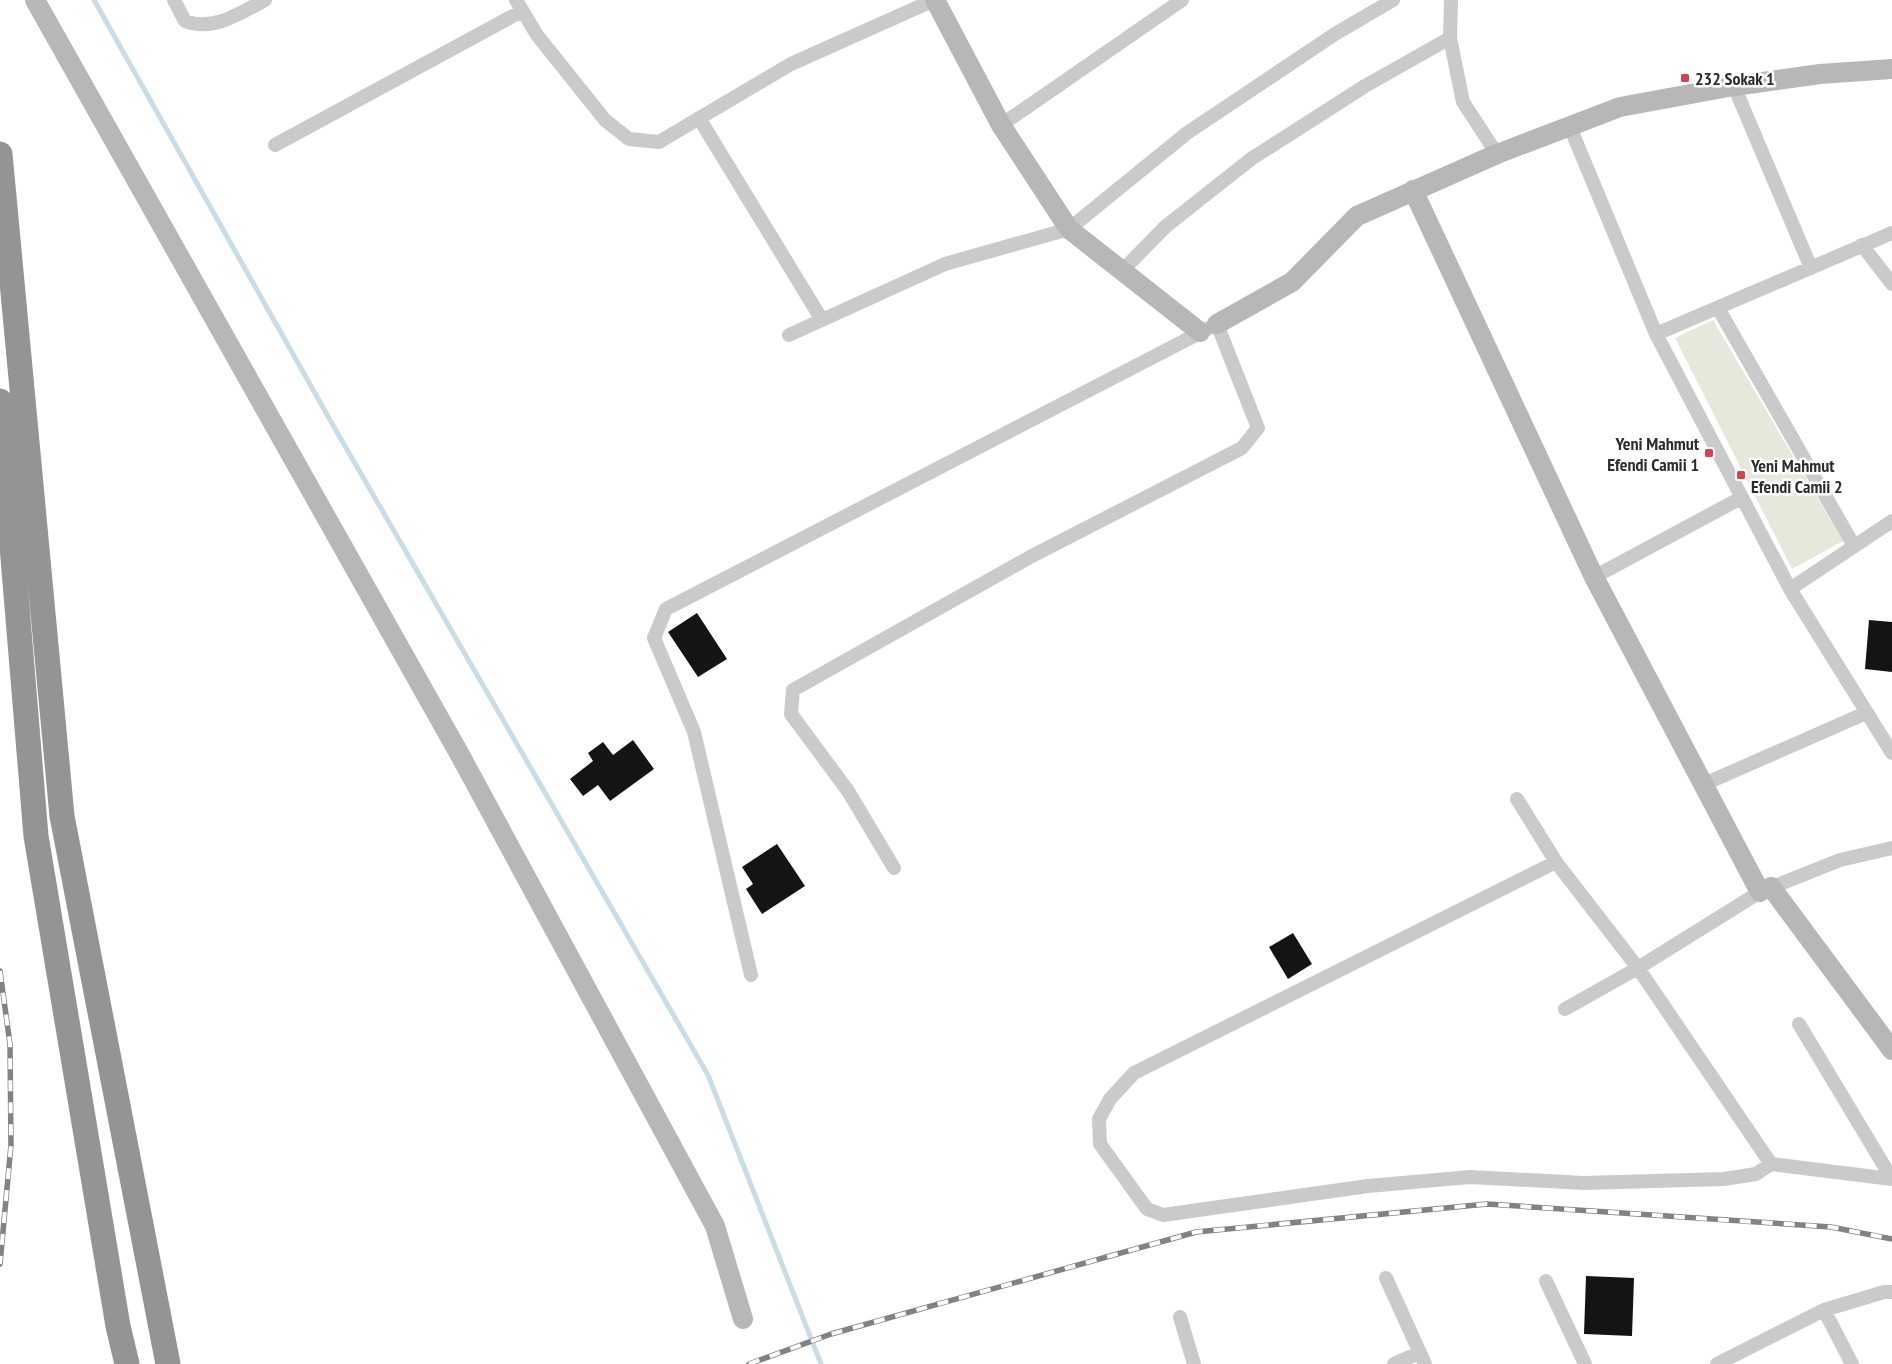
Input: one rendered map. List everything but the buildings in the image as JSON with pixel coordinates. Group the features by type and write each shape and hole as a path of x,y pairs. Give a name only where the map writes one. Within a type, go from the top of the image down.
{"highway":[{"path":"0,154 62,816 168,1364"},
{"path":"0,401 36,836 118,1326 127,1364"}],"street":[{"path":"35,0 460,755 710,1217 743,1319"},
{"path":"174,0 185,21 197,25 223,22 265,0"},
{"path":"275,145 519,5 537,35 605,120 628,139 659,142 791,64 934,0 1002,125 1069,229 1122,271 1208,328 1258,428 1242,448 1032,556 793,690 791,714 848,791 894,868"},
{"path":"1002,125 1182,0"},
{"path":"789,335 945,264 1069,229 1187,134 1335,34 1394,0"},
{"path":"1451,0 1450,38 1463,102 1497,154"},
{"path":"1122,271 1165,227 1250,159 1364,86 1450,38"},
{"path":"751,975 694,732 654,638 666,608 1208,328 1292,282 1356,216 1413,190 1497,154 1620,108 1734,86 1820,74 1892,69"},
{"path":"1734,86 1811,268"},
{"path":"699,118 822,320"},
{"path":"1570,127 1656,334 1790,589 1892,753"},
{"path":"1413,190 1594,577 1702,786 1765,889 1892,1050"},
{"path":"1656,334 1892,232"},
{"path":"1862,246 1892,284"},
{"path":"1718,308 1854,546"},
{"path":"1594,577 1741,498"},
{"path":"1790,589 1892,521"},
{"path":"1702,786 1866,713"},
{"path":"1518,799 1556,862 1638,968 1771,1164"},
{"path":"1565,1009 1638,968 1765,889 1840,860 1892,848"},
{"path":"1556,862 1134,1073 1110,1099 1100,1119 1100,1144 1147,1210 1163,1215 1368,1186 1470,1177 1584,1183 1724,1179 1756,1174 1771,1164 1892,1179"},
{"path":"1799,1024 1892,1179"},
{"path":"1386,1278 1422,1359 1394,1364"},
{"path":"1546,1281 1586,1364"},
{"path":"1717,1364 1824,1310 1884,1292 1892,1292"},
{"path":"1824,1310 1852,1364"},
{"path":"1180,1318 1194,1364"}],"shaded area":[{"path":"1713,320 1843,541 1792,569 1675,338"}],"waterway":[{"path":"94,0 334,427 708,1075 821,1364"}],"railway":[{"path":"0,971 10,1044 11,1145 0,1264"},
{"path":"749,1364 831,1334 1196,1232 1487,1204 1831,1227 1892,1239"}],"place":[{"name":"232 Sokak 1","path":"1685,78"},
{"name":"Yeni Mahmut Efendi Camii 1","path":"1709,453"},
{"name":"Yeni Mahmut Efendi Camii 2","path":"1741,475"}]}
